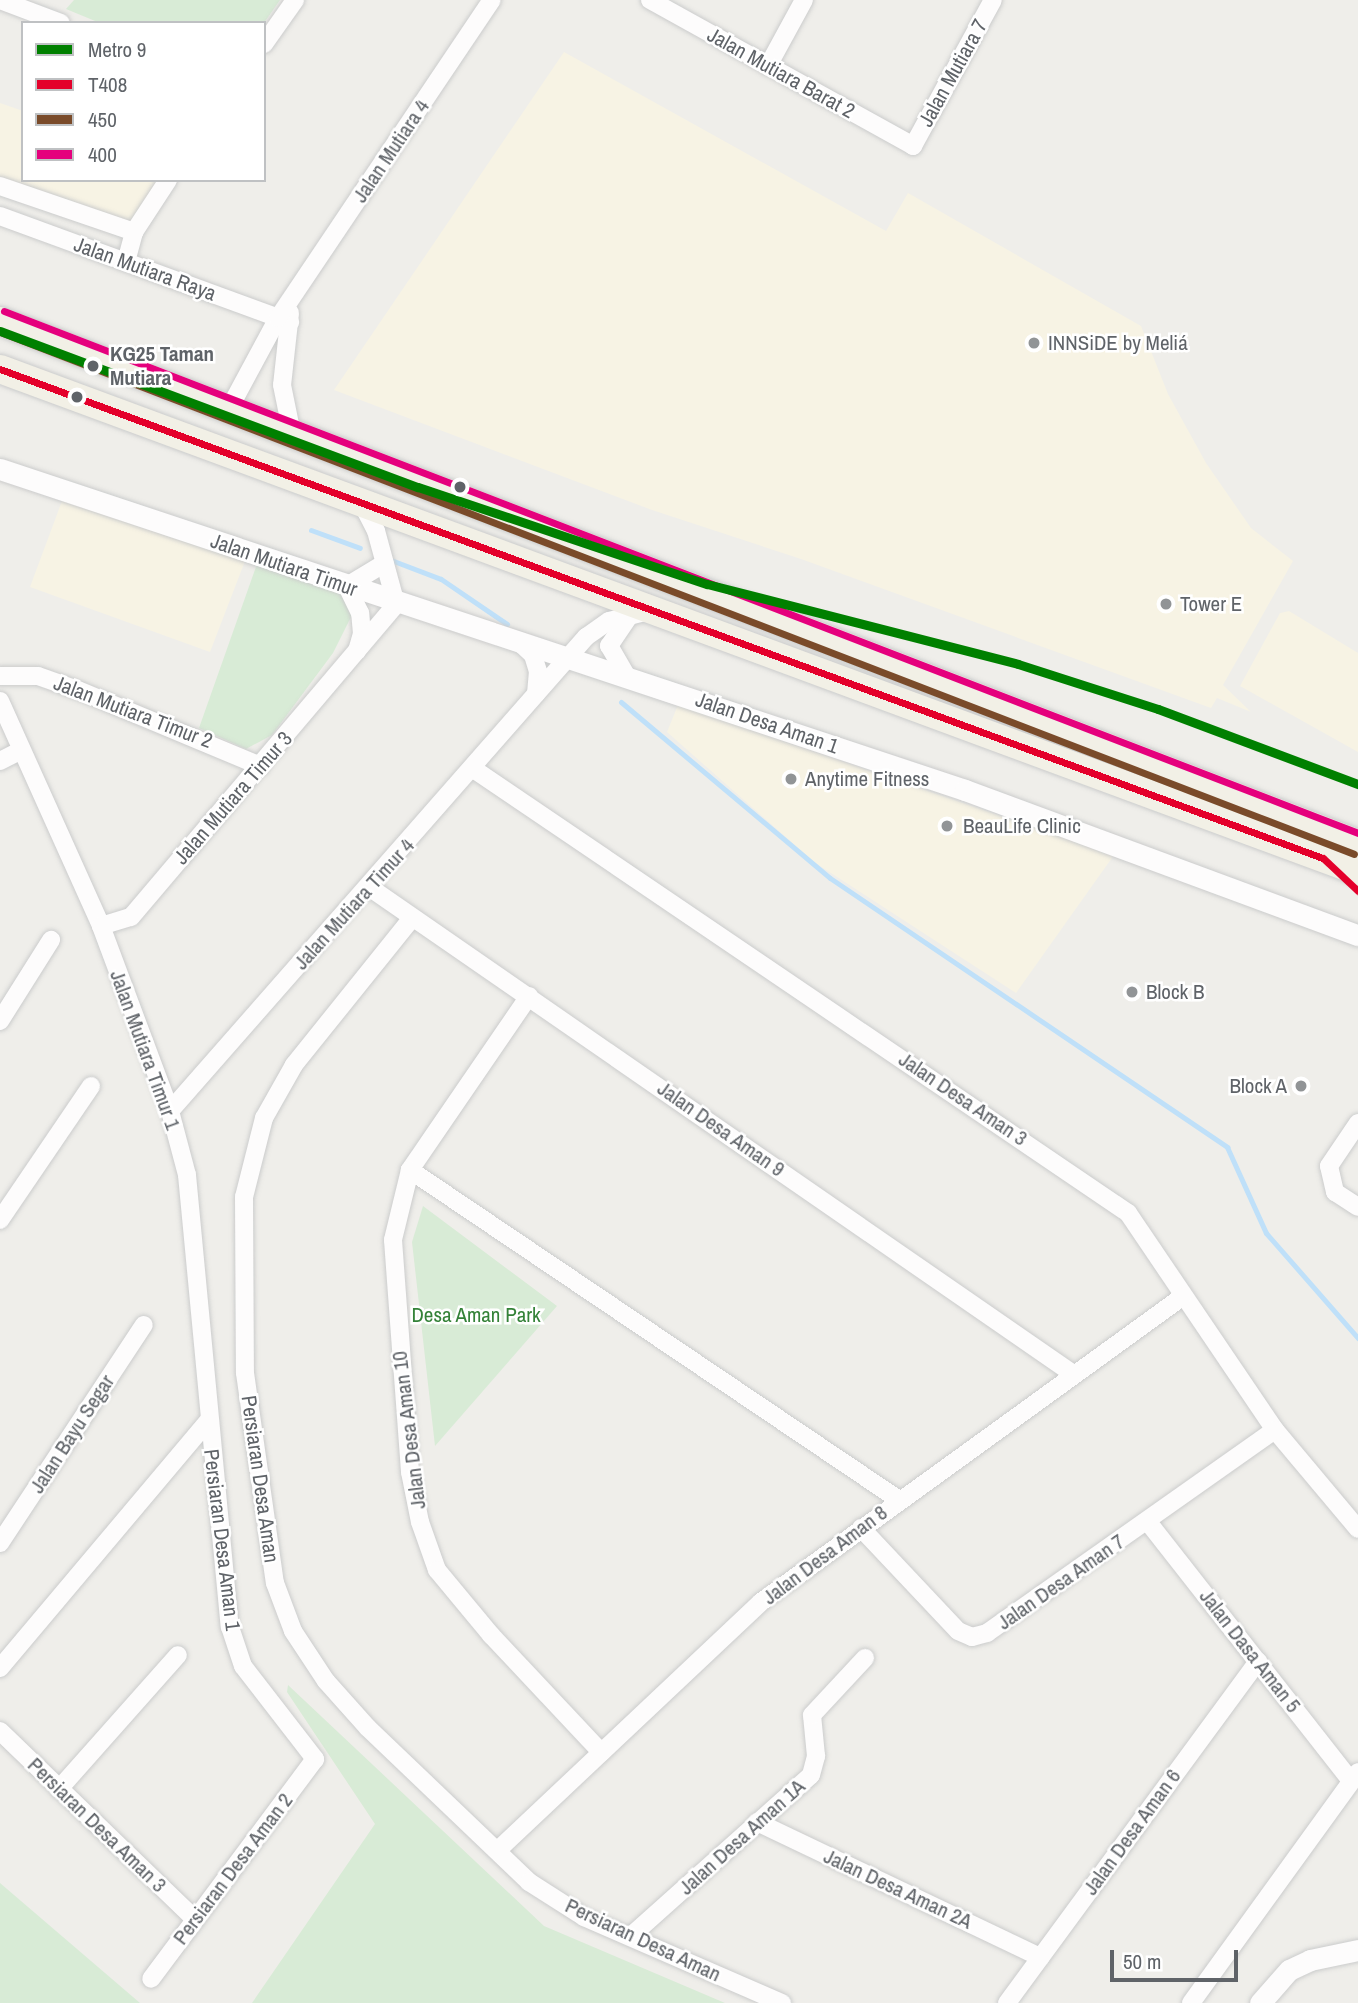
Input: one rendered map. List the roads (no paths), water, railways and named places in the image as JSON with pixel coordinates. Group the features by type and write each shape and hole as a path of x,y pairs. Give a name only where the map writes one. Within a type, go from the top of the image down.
{"highway":[{"path":"0,321 1358,844"},
{"path":"0,369 362,503 641,613 1358,871"},
{"path":"1323,858 1358,891"}],"street":[{"path":"0,0 56,21"},
{"path":"43,16 54,0"},
{"path":"266,41 295,0"},
{"name":"Jalan Mutiara 4","path":"229,409 284,320 290,302 492,0"},
{"name":"Jalan Mutiara Barat 2","path":"650,0 913,146"},
{"path":"768,66 804,0"},
{"name":"Jalan Mutiara 7","path":"913,146 993,0"},
{"path":"126,262 134,232 167,182"},
{"name":"Jalan Mutiara Raya","path":"0,186 134,232"},
{"name":"Jalan Mutiara Raya","path":"0,216 284,320"},
{"name":"Jalan Mutiara 4","path":"284,320 282,385 292,434"},
{"name":"Jalan Mutiara Timur","path":"0,469 396,604 569,657"},
{"path":"362,503 385,563 396,604"},
{"path":"356,655 362,634 360,613 347,586 385,563"},
{"name":"Jalan Mutiara Timur 3","path":"101,926 131,917 356,655 396,604"},
{"path":"569,657 596,630 641,613"},
{"path":"626,675 609,646 641,613"},
{"path":"518,641 533,655 538,671 536,694"},
{"name":"Jalan Desa Aman 1","path":"569,657 1015,808 1358,935"},
{"name":"Jalan Mutiara Timur 4","path":"170,1111 569,657"},
{"name":"Jalan Mutiara Timur 2","path":"0,676 38,676 68,686 261,765"},
{"name":"Jalan Mutiara Timur 1","path":"0,701 20,751 101,926 170,1111 187,1175 208,1421"},
{"path":"0,761 20,751"},
{"name":"Jalan Desa Aman 3","path":"472,768 1107,1196 1128,1213 1182,1297 1275,1430 1358,1529"},
{"name":"Jalan Desa Aman 9","path":"369,887 1073,1374"},
{"name":"Persiaran Desa Aman","path":"412,918 294,1065 264,1118 244,1197 245,1373 267,1547 293,1631 326,1681 368,1728 499,1849 530,1882 584,1917 782,2003"},
{"path":"0,1021 51,940"},
{"name":"Jalan Desa Aman 10","path":"529,996 410,1170 393,1240 409,1459 419,1522 437,1570 491,1635 601,1752"},
{"path":"0,1220 91,1086"},
{"path":"1358,1124 1329,1166 1335,1192 1358,1207"},
{"path":"410,1170 899,1500"},
{"name":"Jalan Desa Aman 8","path":"499,1849 761,1602 1182,1297"},
{"name":"Jalan Bayu Segar","path":"0,1543 144,1325"},
{"path":"0,1668 208,1421"},
{"name":"Persiaran Desa Aman 1","path":"208,1421 230,1627 243,1666 315,1759"},
{"name":"Jalan Desa Aman 7","path":"861,1528 958,1631 972,1637 987,1633 1275,1430"},
{"name":"Jalan Dasa Aman 5","path":"1148,1522 1354,1777"},
{"path":"59,1789 178,1655"},
{"name":"Jalan Desa Aman 1A","path":"631,1936 811,1775 816,1756 812,1715 865,1658"},
{"name":"Jalan Desa Aman 6","path":"1007,2003 1258,1661"},
{"name":"Persiaran Desa Aman 3","path":"0,1731 195,1919"},
{"name":"Persiaran Desa Aman 2","path":"151,1979 315,1759"},
{"path":"1191,2003 1354,1777"},
{"name":"Jalan Desa Aman 2A","path":"757,1822 1040,1957"},
{"path":"1260,2003 1289,1970 1310,1960 1358,1950"}],"waterway":[{"path":"311,530 360,548"},
{"path":"391,560 441,579 507,624"},
{"path":"621,702 830,878 1227,1147 1266,1233 1358,1338"}],"metro line":[{"name":"9","path":"0,331 418,487 707,584 1018,664 1158,709 1358,784"}],"place":[{"name":"INNSiDE by Meliá","path":"1034,343"},
{"name":"KG25 Taman Mutiara","path":"93,366"},
{"name":"Tower E","path":"1166,604"},
{"name":"Anytime Fitness","path":"791,779"},
{"name":"BeauLife Clinic","path":"947,826"},
{"name":"Block B","path":"1132,992"},
{"name":"Block A","path":"1301,1086"}],"park label":[{"name":"Desa Aman Park","path":"476,1315"}]}
